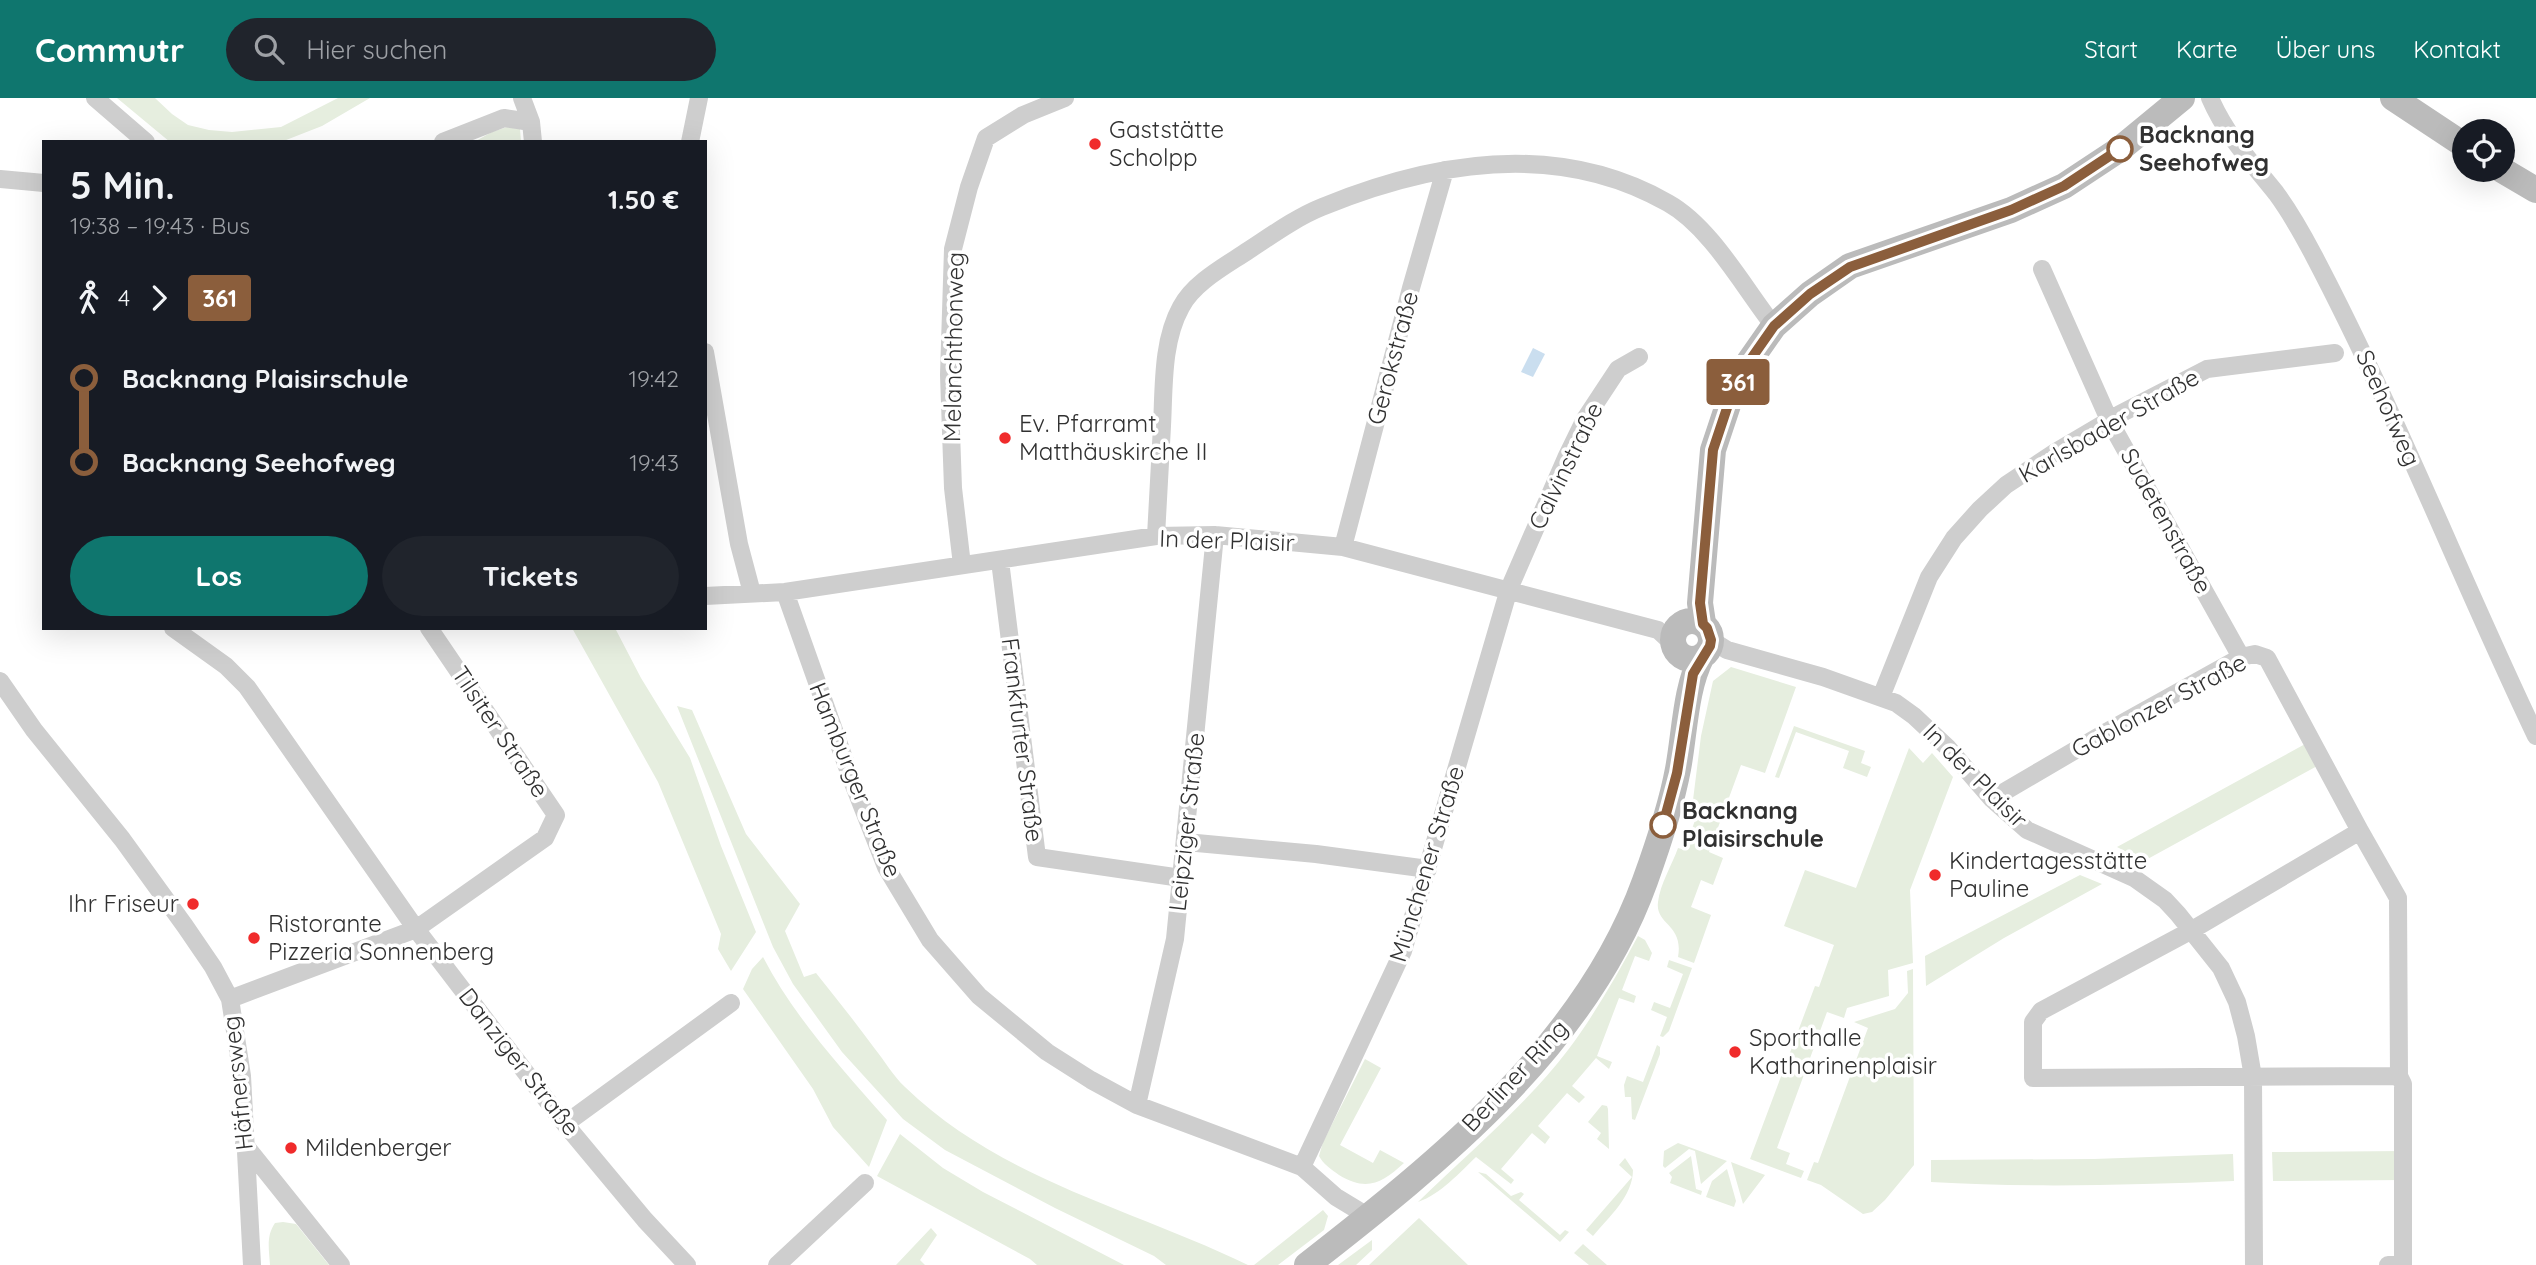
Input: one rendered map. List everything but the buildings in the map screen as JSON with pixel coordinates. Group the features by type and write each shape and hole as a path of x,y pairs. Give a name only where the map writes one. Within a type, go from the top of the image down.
{"street":[{"path":"95,98 144,140"},
{"path":"522,98 531,122 533,140"},
{"path":"690,140 699,98"},
{"name":"Melanchthonweg","path":"962,565 953,488 949,375 953,249 985,138 1023,115 1065,98"},
{"name":"Berliner Ring","path":"1307,1265 1368,1217 1488,1110 1540,1057 1594,984 1633,911 1663,826 1677,773 1713,450 1730,399 1746,366 1774,326 1810,294 1850,267 2011,210 2064,186 2120,149 2182,98"},
{"name":"Seehofweg","path":"2210,98 2234,143 2278,196 2313,253 2354,332 2536,736"},
{"path":"2393,98 2452,137"},
{"path":"448,140 504,117 531,122"},
{"path":"1156,536 1164,372 1173,323 1182,304 1193,291 1275,233 1320,208 1383,186 1445,170 1496,162 1563,166 1608,175 1670,203 1692,219 1734,270 1774,326"},
{"name":"Gerokstraße","path":"1343,547 1445,170"},
{"path":"2515,178 2536,190"},
{"path":"0,179 42,183"},
{"name":"Sudetenstraße","path":"2042,269 2110,422 2241,657"},
{"name":"Karlsbader Straße","path":"1881,697 1929,577 1954,538 2006,485 2054,453 2207,369 2335,353"},
{"name":"Calvinstraße","path":"1509,589 1585,419 1619,369 1639,357"},
{"path":"707,363 739,544 752,593"},
{"name":"In der Plaisir","path":"707,596 785,592 1156,536 1215,535 1343,547 1694,639 1896,703 1947,747 1992,799 2027,830 2133,878 2165,900 2221,968 2234,992 2244,1026 2253,1077 2254,1265"},
{"name":"Leipziger Straße","path":"1137,1105 1175,939 1215,535"},
{"name":"Frankfurter Straße","path":"1000,561 1037,857 1181,878"},
{"name":"Münchener Straße","path":"1302,1167 1403,951 1509,589"},
{"name":"Hamburger Straße","path":"785,592 881,856 930,940 979,996 1047,1052 1091,1080 1137,1105 1302,1167 1336,1197 1368,1217"},
{"name":"Danziger Straße","path":"176,630 226,666 247,687 416,929 565,1124 645,1220 687,1265"},
{"name":"Tilsiter Straße","path":"416,929 545,838 556,815 430,630"},
{"name":"Gablonzer Straße","path":"1992,799 2108,730 2241,657 2255,654 2267,659 2361,831"},
{"name":"Häfnersweg","path":"0,681 34,730 122,839 213,967 230,999 242,1076 252,1265"},
{"path":"2388,1265 2403,1265 2403,1084 2399,1076 2398,898 2361,831 2192,930 2041,1012 2033,1023 2033,1078 2399,1076"},
{"path":"1185,842 1316,854 1428,869"},
{"path":"230,999 416,929"},
{"path":"565,1124 731,1003"},
{"path":"244,1144 341,1265"},
{"path":"776,1265 865,1183"}],"green space":[{"path":"117,98 155,98 188,125 232,132 281,127 338,98 370,98 322,126 286,140 168,140"},
{"path":"507,127 520,129 521,140 478,140"},
{"path":"573,630 616,630 641,678 690,758 721,846 756,932 731,971 718,949 721,934 658,782"},
{"path":"1731,667 1796,687 1765,773 1741,765 1709,852 1723,858 1713,885 1701,880 1691,907 1711,915 1694,963 1678,957 1677,938 1661,916 1658,902 1678,848 1685,850 1698,811 1692,808 1701,736 1713,681"},
{"path":"677,706 692,710 746,834 800,904 785,931 804,977 816,973 905,1087 943,1119 983,1146 1025,1169 1248,1265 1166,1265 1154,1256 945,1150 903,1119 842,1052 793,984 773,947"},
{"path":"1794,726 1865,751 1861,763 1871,767 1867,777 1843,768 1849,751 1796,732 1779,778 1775,777"},
{"path":"2307,743 2319,765 2144,861 2117,847"},
{"path":"1909,748 1923,763 1932,753 1953,777 1910,890 1913,963 1888,970 1889,996 1847,1008 1844,1018 1827,1012 1777,1148 1790,1153 1786,1164 1804,1171 1801,1178 1750,1159 1815,986 1819,987 1834,945 1784,926 1805,870 1856,888"},
{"path":"2080,875 2102,884 2004,938 1926,986 1925,956"},
{"path":"1638,936 1645,940 1652,953 1649,961 1635,956 1622,990 1636,996 1634,1003 1619,998 1597,1056 1612,1062 1609,1069 1596,1058 1572,1086 1585,1097 1579,1103 1567,1093 1538,1126 1550,1137 1545,1144 1532,1133 1501,1169 1514,1180 1511,1184 1476,1157 1442,1188 1418,1202 1552,1070 1578,1036 1614,980"},
{"path":"763,957 804,1021 887,1120 869,1167 833,1127 813,1089 743,989 752,969"},
{"path":"1669,960 1692,968 1669,1031 1663,1037 1660,1036 1667,1017 1651,1010 1654,1002 1670,1008 1683,974 1667,967"},
{"path":"1913,969 1914,1165 1885,1200 1872,1212 1863,1214 1821,1185 1807,1180 1814,1162 1818,1163 1868,1028 1854,1022 1895,1009 1908,993 1907,971"},
{"path":"1657,1045 1660,1047 1660,1054 1635,1120 1632,1119 1631,1097 1625,1097 1624,1085 1627,1076 1643,1082"},
{"path":"1365,1059 1381,1068 1340,1145 1373,1163 1380,1150 1404,1163 1381,1180 1366,1184 1339,1175 1319,1156 1323,1142"},
{"path":"1602,1105 1608,1109 1609,1149 1597,1139 1601,1133 1588,1122"},
{"path":"900,1134 943,1168 983,1192 1124,1265 1037,1265 877,1176"},
{"path":"1678,1143 1727,1161 1701,1184 1695,1151 1689,1149 1665,1168 1663,1166 1664,1151"},
{"path":"2404,1151 2404,1180 2273,1181 2272,1152"},
{"path":"2233,1154 2234,1181 2120,1185 1931,1182 1931,1160 2094,1159"},
{"path":"1691,1156 1696,1189 1702,1191 1701,1195 1670,1183 1672,1177 1669,1173"},
{"path":"1625,1158 1633,1170 1632,1180 1629,1189 1619,1206 1593,1236 1586,1230 1632,1177 1619,1165"},
{"path":"1731,1162 1765,1175 1743,1204"},
{"path":"1727,1169 1736,1201 1734,1207 1706,1197 1712,1181"},
{"path":"1478,1172 1486,1174 1511,1196 1521,1192 1524,1194 1519,1200 1560,1235 1565,1230 1569,1232 1560,1242"},
{"path":"1323,1210 1328,1216 1324,1230 1278,1265 1254,1265"},
{"path":"1419,1218 1468,1265 1369,1265"},
{"path":"275,1223 296,1224 329,1265 270,1265 270,1233"},
{"path":"931,1228 937,1235 920,1260 925,1265 896,1265"},
{"path":"1372,1240 1372,1250 1356,1265 1338,1265"},
{"path":"1583,1244 1607,1265 1589,1265 1574,1253"}],"water":[{"path":"1533,348 1545,354 1533,377 1521,372"}],"bus line":[{"name":"361","path":"1663,825 1677,773 1693,674 1711,640 1703,624 1700,603 1713,450 1730,399 1746,366 1774,326 1810,294 1850,267 2011,210 2064,186 2120,149"}],"place":[{"name":"Gaststätte Scholpp","path":"1095,144"},
{"name":"Backnang Seehofweg","path":"2120,149"},
{"name":"Ev. Pfarramt Matthäuskirche II","path":"1005,438"},
{"name":"Backnang Plaisirschule","path":"1663,825"},
{"name":"Kindertagesstätte Pauline","path":"1935,875"},
{"name":"Ihr Friseur","path":"193,904"},
{"name":"Ristorante Pizzeria Sonnenberg","path":"254,938"},
{"name":"Sporthalle Katharinenplaisir","path":"1735,1052"},
{"name":"Mildenberger","path":"291,1148"}]}
